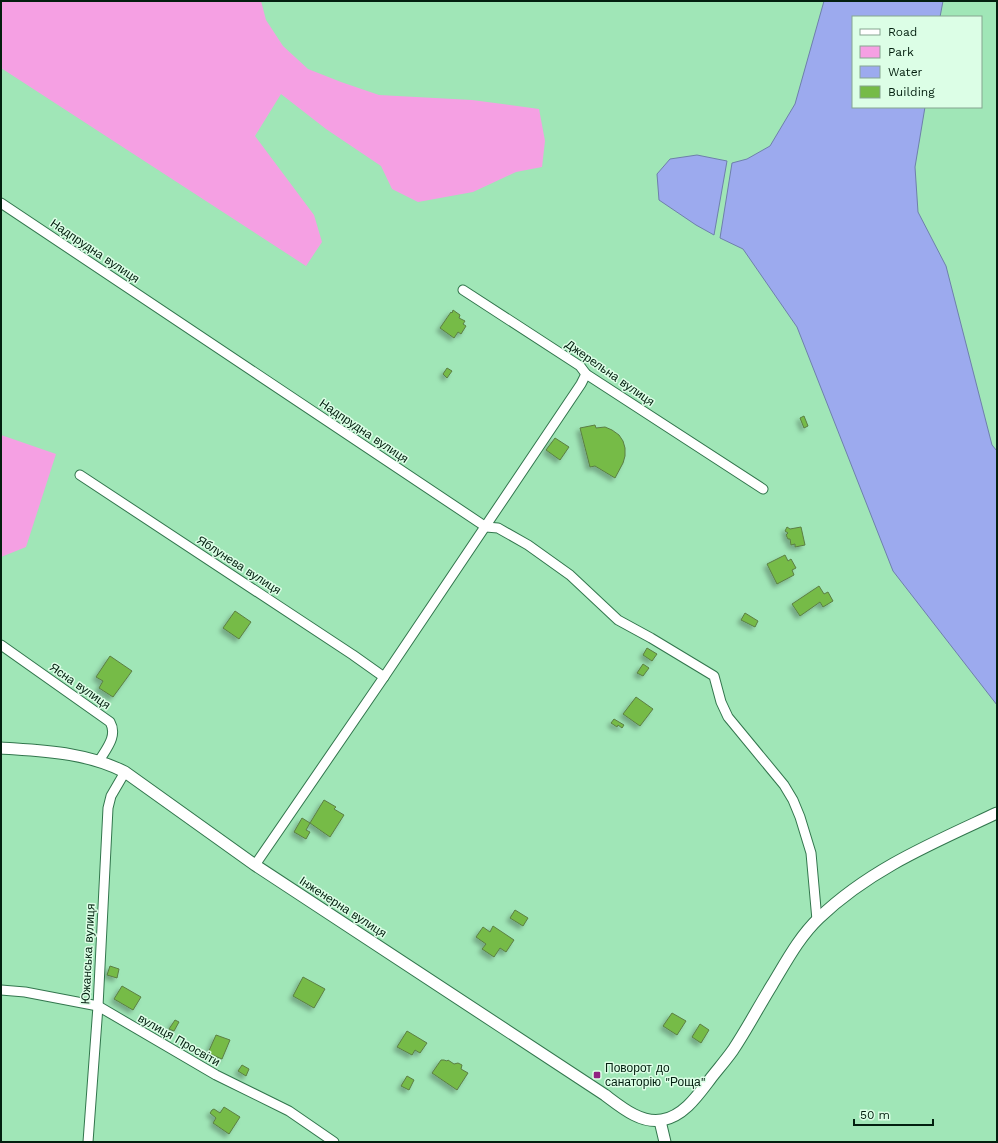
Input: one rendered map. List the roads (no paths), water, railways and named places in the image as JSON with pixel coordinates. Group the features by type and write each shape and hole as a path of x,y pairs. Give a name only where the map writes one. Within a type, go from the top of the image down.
{"street":[{"name":"Надпрудна вулиця","path":"1,203 486,527 498,528 528,545 570,575 618,620 714,676 721,702 728,717 784,786 793,800 811,853 817,920"},
{"name":"Джерельна вулиця","path":"463,290 580,366 586,374 763,489"},
{"path":"255,865 486,527 581,384 586,374"},
{"name":"Яблунева вулиця","path":"80,475 384,677"},
{"name":"Ясна вулиця","path":"1,645 110,722 113,729 112,737 99,761"},
{"name":"Інженерна вулиця","path":"1,748 62,753 110,764 125,772 255,865 606,1095 631,1114 645,1119 660,1121"},
{"name":"Южанська вулиця","path":"88,1142 98,1006 108,808 111,796 125,772"},
{"path":"665,1142 660,1121 671,1118 682,1111 694,1100 733,1049 800,940 817,920 845,895 875,874 912,854 997,813"},
{"name":"вулиця Просвіти","path":"1,990 25,992 98,1006 216,1075 289,1111 334,1142"}],"water":[{"path":"824,1 943,1 940,16 852,16 852,108 925,108 915,167 918,212 946,266 992,445 997,451 997,705 893,571 797,327 743,249 720,238 732,163 747,159 770,146 795,104"},
{"path":"697,155 727,161 714,235 696,225 659,200 657,174 670,159"}],"place":[{"name":"Поворот до санаторію \"Роща\"","path":"597,1075"}]}
